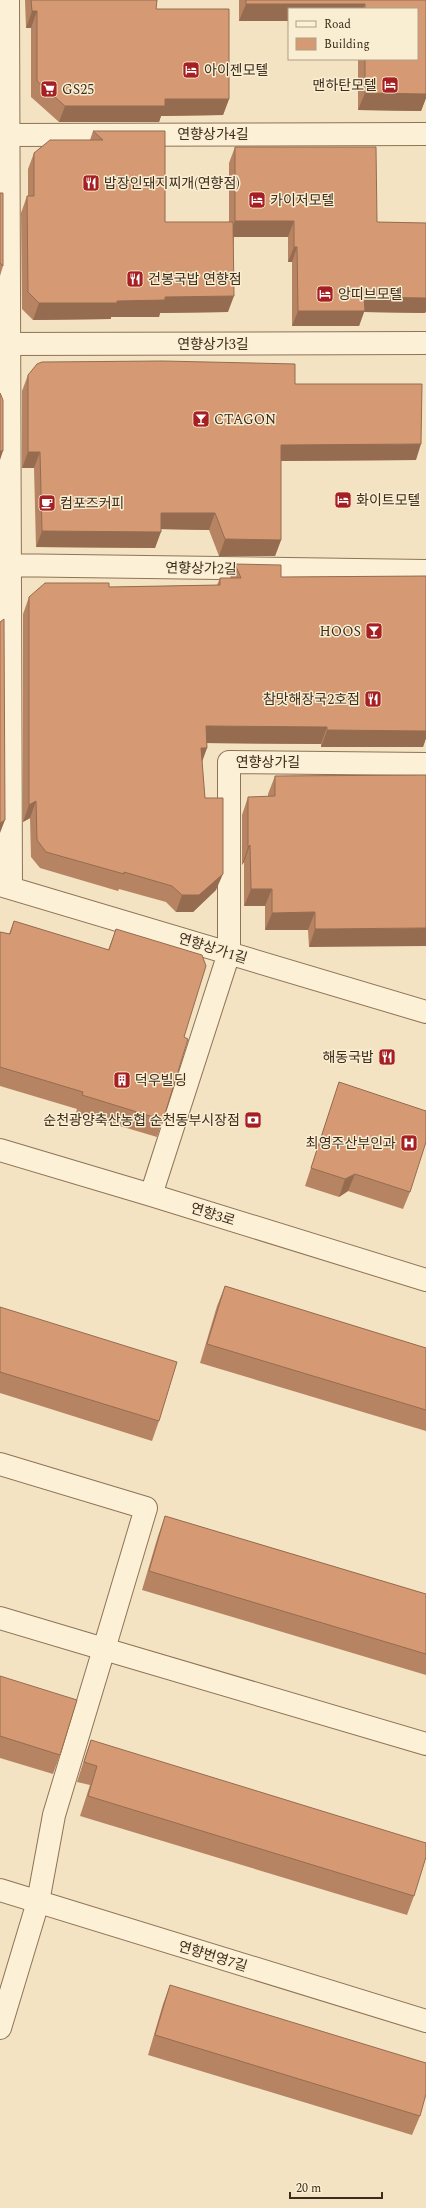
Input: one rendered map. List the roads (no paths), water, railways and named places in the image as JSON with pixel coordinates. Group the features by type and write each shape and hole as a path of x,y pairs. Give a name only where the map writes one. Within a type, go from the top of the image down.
{"street":[{"path":"5,886 5,135 8,0"},
{"name":"연향상가4길","path":"5,135 426,134"},
{"name":"연향상가3길","path":"5,344 426,343"},
{"name":"연향상가2길","path":"5,565 426,571"},
{"name":"연향상가길","path":"229,953 229,762 426,764"},
{"name":"연향상가1길","path":"5,886 426,1012"},
{"path":"151,1195 229,953"},
{"name":"연향3로","path":"0,1150 426,1280"},
{"path":"0,1464 146,1508 54,1815 38,1902 0,2028"},
{"path":"0,1618 426,1744"},
{"name":"연향번영7길","path":"0,1890 426,2021"}],"place":[{"name":"아이젠모텔","path":"191,70"},
{"name":"맨하탄모텔","path":"390,85"},
{"name":"GS25","path":"49,89"},
{"name":"밥장인돼지찌개(연향점)","path":"91,183"},
{"name":"카이저모텔","path":"257,200"},
{"name":"건봉국밥 연향점","path":"135,279"},
{"name":"앙띠브모텔","path":"325,294"},
{"name":"CTAGON","path":"201,419"},
{"name":"화이트모텔","path":"343,500"},
{"name":"컴포즈커피","path":"47,503"},
{"name":"HOOS","path":"374,631"},
{"name":"참맛해장국2호점","path":"373,699"},
{"name":"해동국밥","path":"387,1057"},
{"name":"덕우빌딩","path":"122,1080"},
{"name":"순천광양축산농협 순천동부시장점","path":"253,1120"},
{"name":"최영주산부인과","path":"409,1143"}]}
